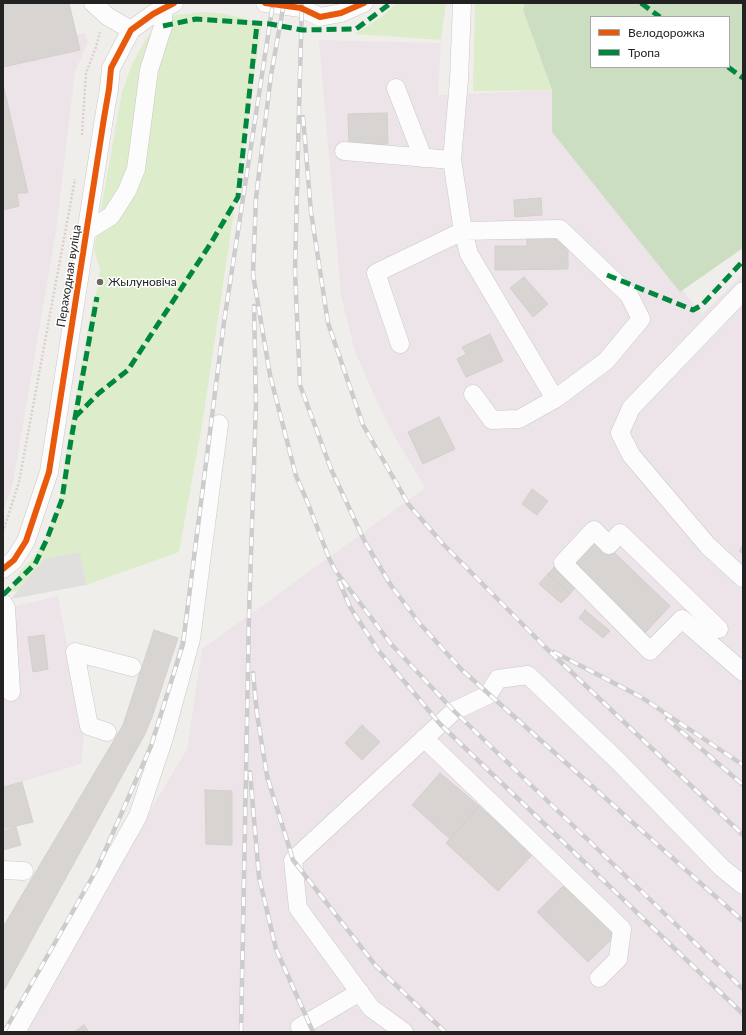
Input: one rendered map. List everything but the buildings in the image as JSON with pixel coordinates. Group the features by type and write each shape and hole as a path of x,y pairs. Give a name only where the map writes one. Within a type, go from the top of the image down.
{"street":[{"path":"93,3 107,16 131,30"},
{"path":"265,3 301,8 320,17 341,13 364,3"},
{"path":"462,3 459,80 452,160 463,231 469,254 555,400"},
{"path":"87,231 111,216 127,191 136,169 149,70 163,26 167,5"},
{"name":"Пераходная вуліца","path":"3,569 14,560 26,541 49,472 109,89 111,68 131,30 167,5"},
{"path":"396,88 423,158"},
{"path":"344,151 452,160"},
{"path":"400,344 376,273 463,231 560,229 629,295 641,319 606,361 555,400 520,419 492,420 473,394"},
{"path":"743,291 631,408 620,433 631,455 708,546 743,578"},
{"path":"16,1032 138,816 164,738 190,639 219,424"},
{"path":"719,629 620,533 609,545 594,530 563,563 650,651 682,619 743,672"},
{"path":"3,603 6,608 11,692"},
{"path":"107,732 89,726 75,652 132,667"},
{"path":"404,1032 371,1008 298,908 293,860 454,711 488,695 498,679 528,674 618,761 722,868 743,885"},
{"path":"424,738 622,929 618,959 599,978"},
{"path":"3,870 24,871"},
{"path":"300,1030 360,992"}],"path":[{"path":"82,137 86,73 96,48 101,23 107,16"},
{"path":"3,532 19,482 75,176"}],"shaded area":[{"path":"3,3 69,3 77,35 85,33 88,42 75,72 56,231 13,483 3,512"},
{"path":"319,40 441,43 438,95 552,90 552,132 702,314 743,274 743,1032 22,1032 38,1000 187,749 202,649 425,488 396,439 378,404 355,352 341,296"},
{"path":"80,552 86,585 11,599 44,559"},
{"path":"58,596 84,736 81,764 3,787 3,609"}],"green space":[{"path":"396,3 446,3 441,40 355,34 383,16"},
{"path":"475,3 525,3 523,10 552,90 473,91"},
{"path":"525,3 743,3 743,248 680,292 552,132 552,90 523,10"},
{"path":"205,12 225,14 262,23 203,419 179,552 86,585 80,552 44,559 18,591 12,592 13,584 20,571 33,558 46,538 60,499 64,463 93,299 96,295 100,270 94,249 122,92 132,64 146,39 159,24 175,15"}],"railway":[{"path":"4,1032 97,869 151,746 183,644 224,322 273,3"},
{"path":"284,3 271,75 256,198 253,274 270,375 296,476 329,558 335,570 391,644 454,711 743,989"},
{"path":"300,75 302,3"},
{"path":"300,70 295,271 300,385 331,469 365,542 392,587 421,625 462,670 743,921"},
{"path":"303,117 311,212 328,323 363,425 409,505 444,545 545,647 743,835"},
{"path":"241,1032 249,615 256,404 254,306"},
{"path":"339,581 350,607 378,650 440,724 743,1014"},
{"path":"554,652 641,697 743,765"},
{"path":"253,673 257,714 267,776 293,860 376,966 445,1032"},
{"path":"667,719 743,785"},
{"path":"250,772 259,877 276,949 313,1032"}],"marked path":[{"path":"163,26 196,19 270,24 302,30 356,29 391,3"},
{"path":"641,3 659,16"},
{"path":"75,417 99,393 128,370 211,243 238,197 257,24"},
{"path":"729,68 743,78"},
{"path":"607,275 693,310 702,305 743,261"},
{"path":"3,595 35,564 47,539 62,499 71,440 97,297"}],"cycle path":[{"path":"3,569 14,560 26,541 49,472 109,89 111,68 131,30 153,14 174,3"},
{"path":"265,3 301,8 320,17 341,13 364,3"}],"place":[{"name":"Жылуновіча","path":"100,282"}]}
